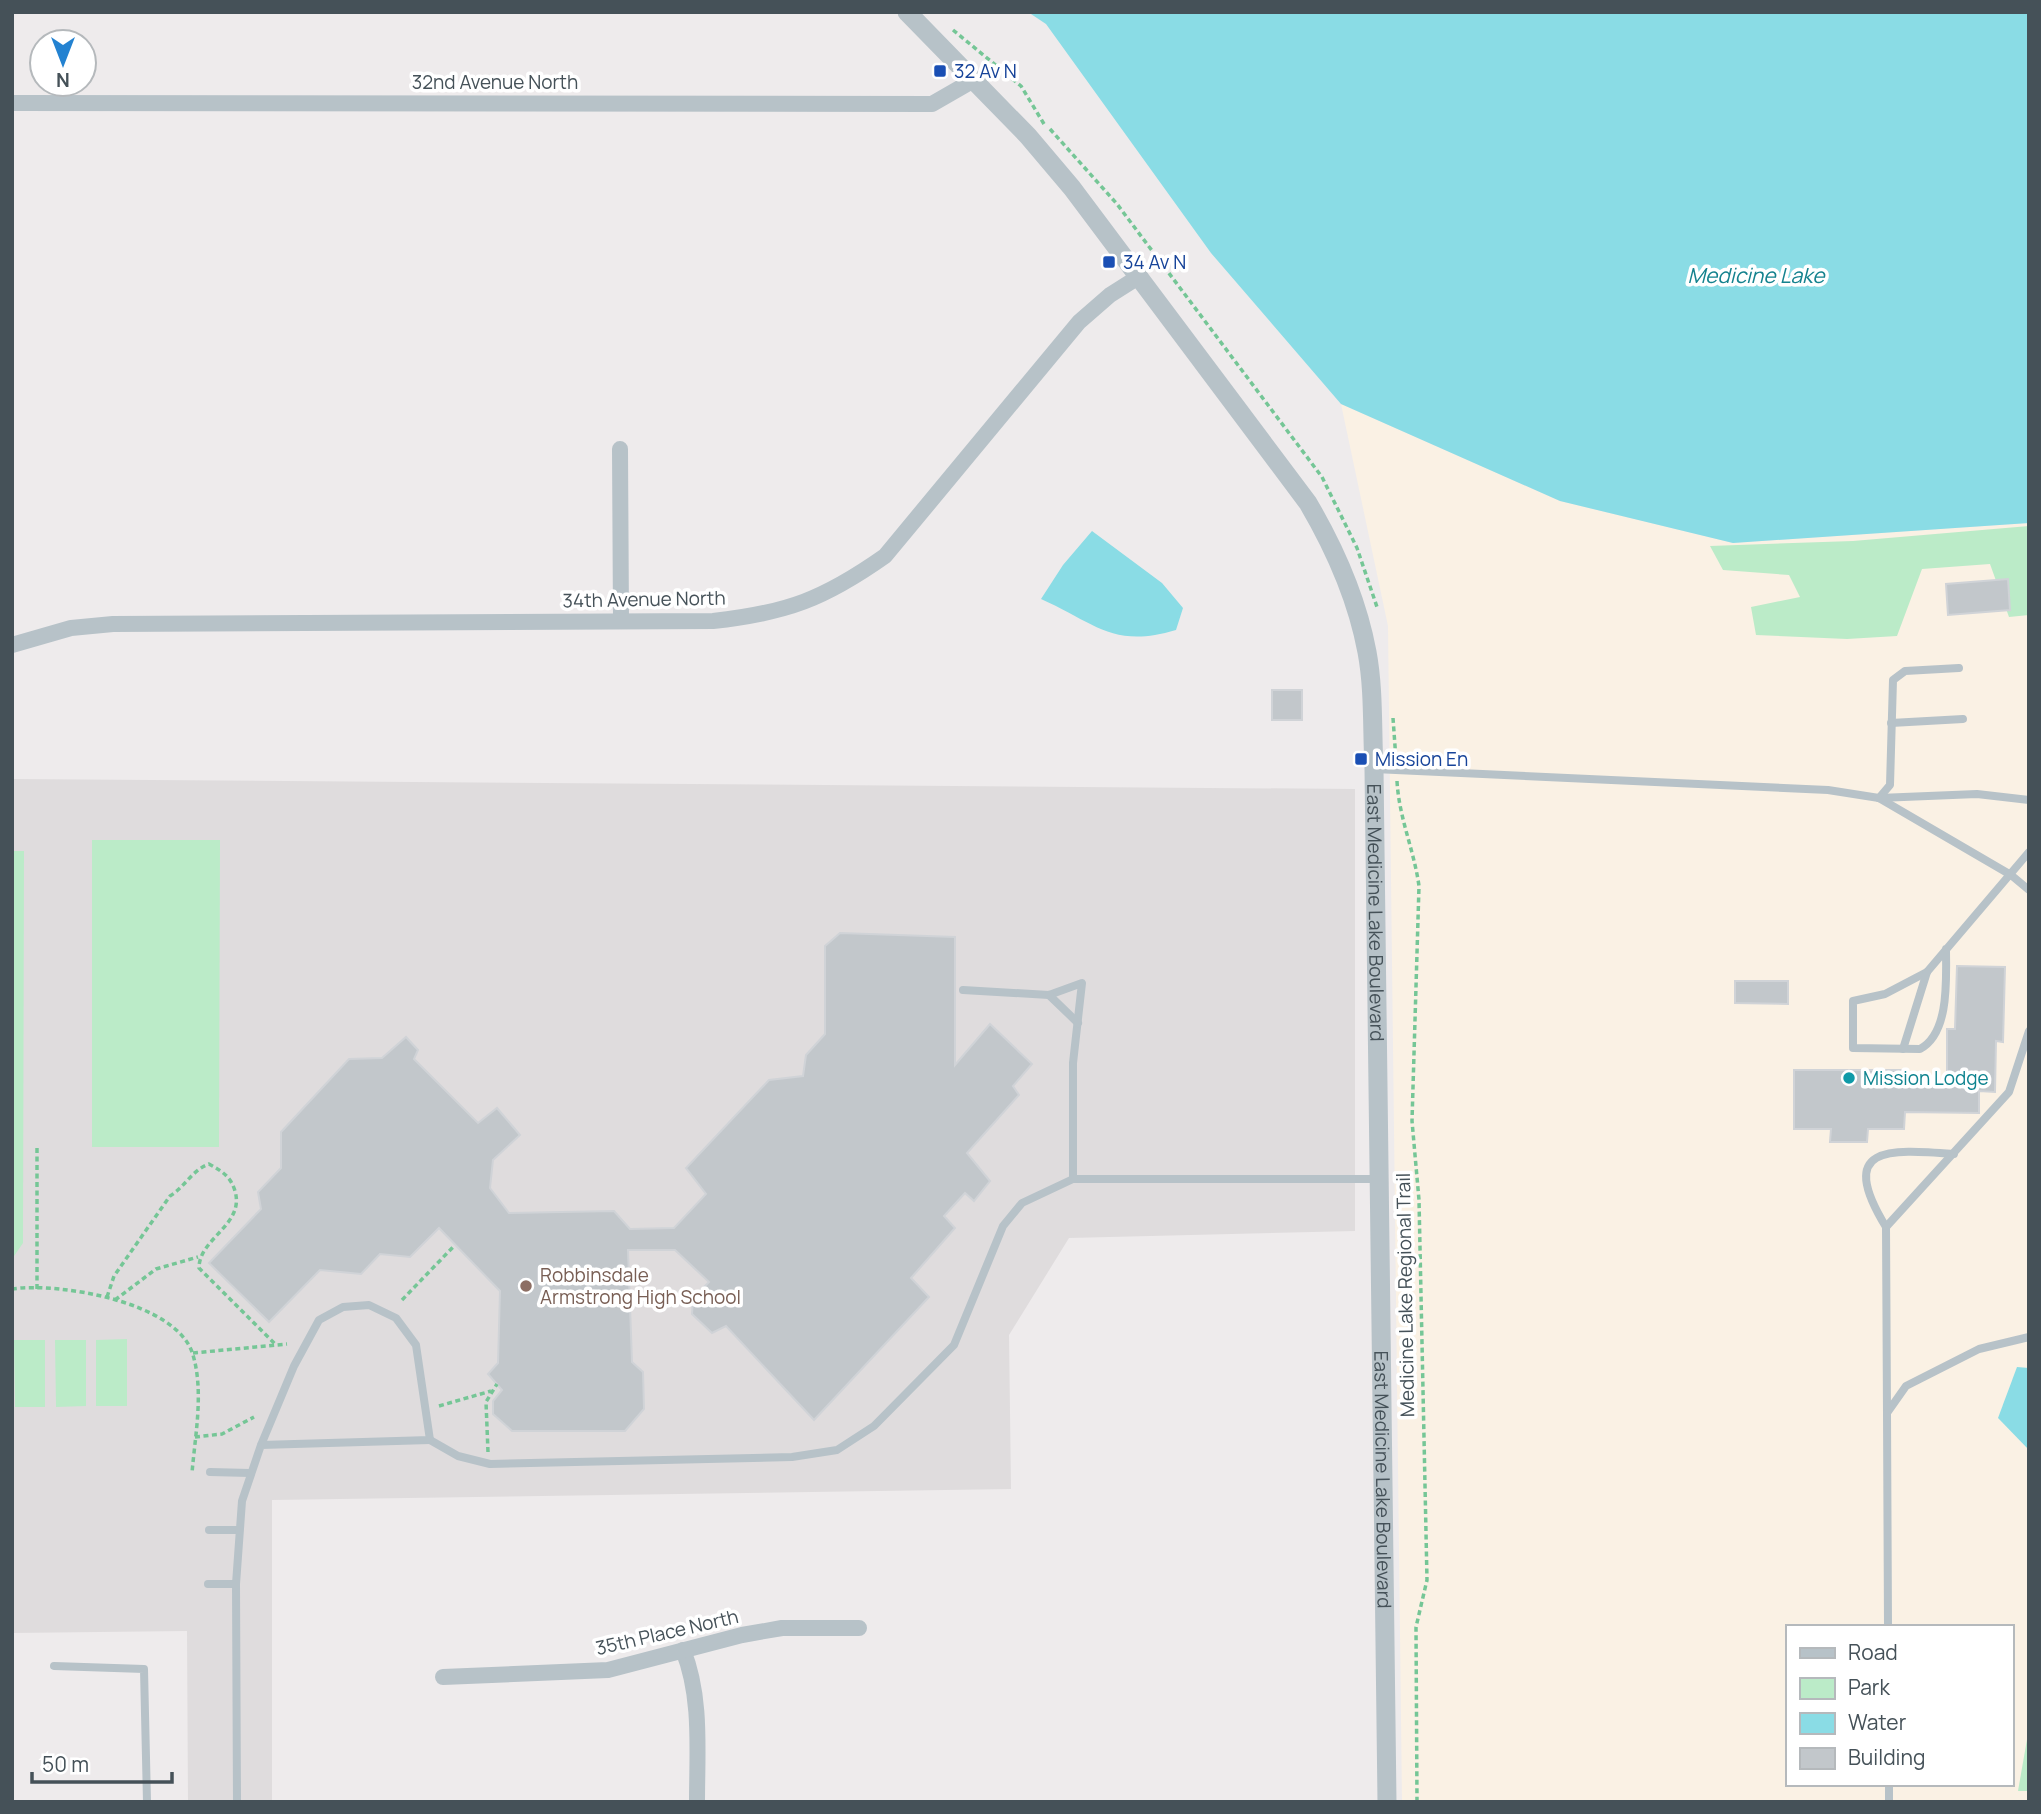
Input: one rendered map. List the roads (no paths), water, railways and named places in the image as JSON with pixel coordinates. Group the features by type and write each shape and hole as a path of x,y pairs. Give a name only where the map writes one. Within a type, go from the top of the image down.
{"street":[{"name":"East Medicine Lake Boulevard","path":"906,12 1028,136 1140,276 1308,503 1327,535 1356,609 1367,654 1374,769 1387,1802"},
{"name":"32nd Avenue North","path":"12,103 932,104 972,81"},
{"name":"34th Avenue North","path":"12,645 71,628 113,624 713,621 760,616 805,604 847,583 885,556 1079,322 1110,295 1140,276"},
{"path":"620,449 621,621"},
{"name":"35th Place North","path":"443,1677 608,1670 742,1634 782,1628 859,1628"},
{"path":"683,1650 691,1670 696,1708 697,1802"}],"lane":[{"path":"1879,797 1890,785 1893,680 1905,671 1959,668"},
{"path":"1891,723 1963,719"},
{"path":"1374,769 1828,790 1879,797 1977,794 2029,800"},
{"path":"1879,797 2011,875 2029,891"},
{"path":"1903,1049 1927,972 2029,852"},
{"path":"1927,972 1885,993 1853,1001 1853,1048 1920,1049 1929,1044 1944,999 1946,949"},
{"path":"963,990 1049,995 1082,983 1073,1063 1073,1179"},
{"path":"1049,995 1078,1023"},
{"path":"1886,1227 2010,1092 2029,1031"},
{"path":"1888,1625 1886,1227 1868,1197 1865,1183 1868,1169 1875,1158 1884,1153 1913,1151 1954,1154"},
{"path":"261,1445 430,1440 458,1455 490,1464 792,1457 837,1450 874,1426 954,1345 1003,1226 1022,1203 1073,1179 1380,1179"},
{"path":"237,1802 238,1531 250,1473 294,1366 319,1320 343,1307 369,1305 396,1318 416,1345 430,1440"},
{"path":"1887,1413 1906,1386 1979,1349 2029,1337"},
{"path":"210,1472 250,1473"},
{"path":"209,1530 238,1531"},
{"path":"208,1584 236,1584"},
{"path":"54,1666 144,1669 147,1802"}],"water":[{"name":"Medicine Lake","path":"1028,12 2029,12 2029,523 1733,543 1560,501 1341,404 1211,253 1046,24"},
{"path":"1092,531 1162,583 1183,608 1176,630 1136,637 1120,635 1105,631 1041,599 1063,565"},
{"path":"2017,1367 2029,1368 2029,1450 1998,1418"}],"place":[{"name":"32 Av N","path":"940,71"},
{"name":"34 Av N","path":"1109,262"},
{"name":"Mission En","path":"1361,759"},
{"name":"Mission Lodge","path":"1849,1078"},
{"name":"Robbinsdale Armstrong High School","path":"526,1286"}]}
